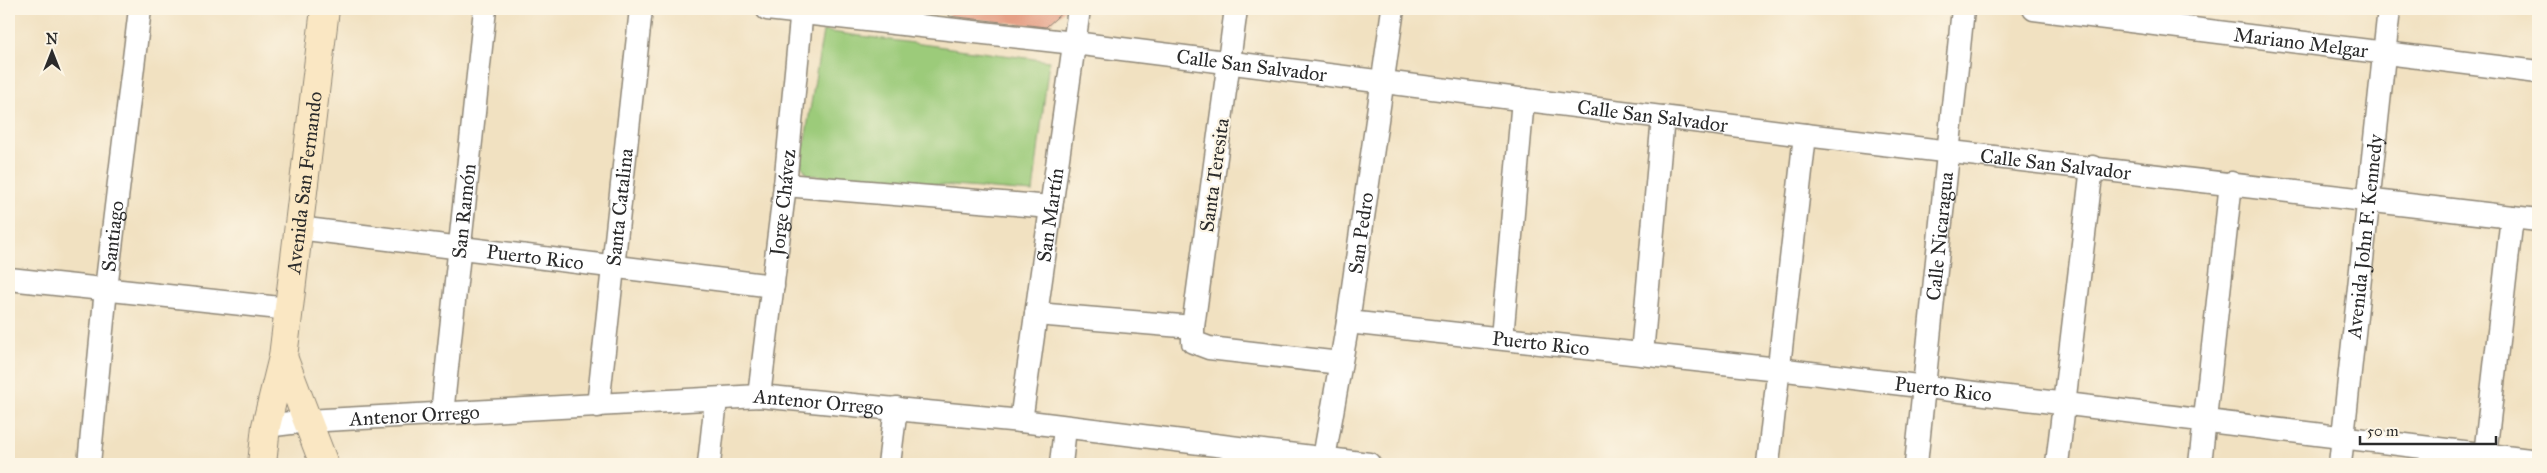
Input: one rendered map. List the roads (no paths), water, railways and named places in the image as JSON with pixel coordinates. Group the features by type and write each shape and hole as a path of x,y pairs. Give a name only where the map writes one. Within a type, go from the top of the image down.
{"street":[{"name":"Santiago","path":"89,464 106,289 140,9"},
{"name":"Avenida San Fernando","path":"262,464 266,426 283,357 325,9"},
{"name":"San Ramón","path":"442,414 485,9"},
{"name":"Santa Catalina","path":"598,406 641,9"},
{"name":"Calle San Salvador","path":"767,9 936,18 1074,43 1229,63 1805,135 2538,220"},
{"name":"San Martín","path":"1021,421 1079,9"},
{"name":"Santa Teresita","path":"1193,334 1236,9"},
{"name":"San Pedro","path":"1324,458 1348,322 1393,9"},
{"name":"Calle Nicaragua","path":"1916,464 1926,388 1947,152 1963,9"},
{"name":"Mariano Melgar","path":"2034,9 2538,72"},
{"name":"Avenida John F. Kennedy","path":"2340,464 2389,9"},
{"name":"Jorge Chávez","path":"759,396 785,185 802,11"},
{"path":"1502,338 1523,99"},
{"path":"1642,354 1663,117"},
{"path":"1768,464 1805,135"},
{"path":"2057,464 2092,167"},
{"path":"2200,464 2230,183"},
{"path":"785,185 1051,207"},
{"path":"2485,459 2512,217"},
{"name":"Puerto Rico","path":"298,228 772,286"},
{"path":"9,279 289,309"},
{"path":"1036,314 1193,334 1209,348 1340,363"},
{"name":"Puerto Rico","path":"1348,322 1778,369 2343,436 2485,459 2538,461"},
{"path":"283,357 324,464"},
{"name":"Antenor Orrego","path":"266,426 307,421 716,400 759,396 1021,421 1246,457 1324,458 1369,464"},
{"path":"709,464 716,400"},
{"path":"889,464 896,408"},
{"path":"1061,464 1065,428"}]}
